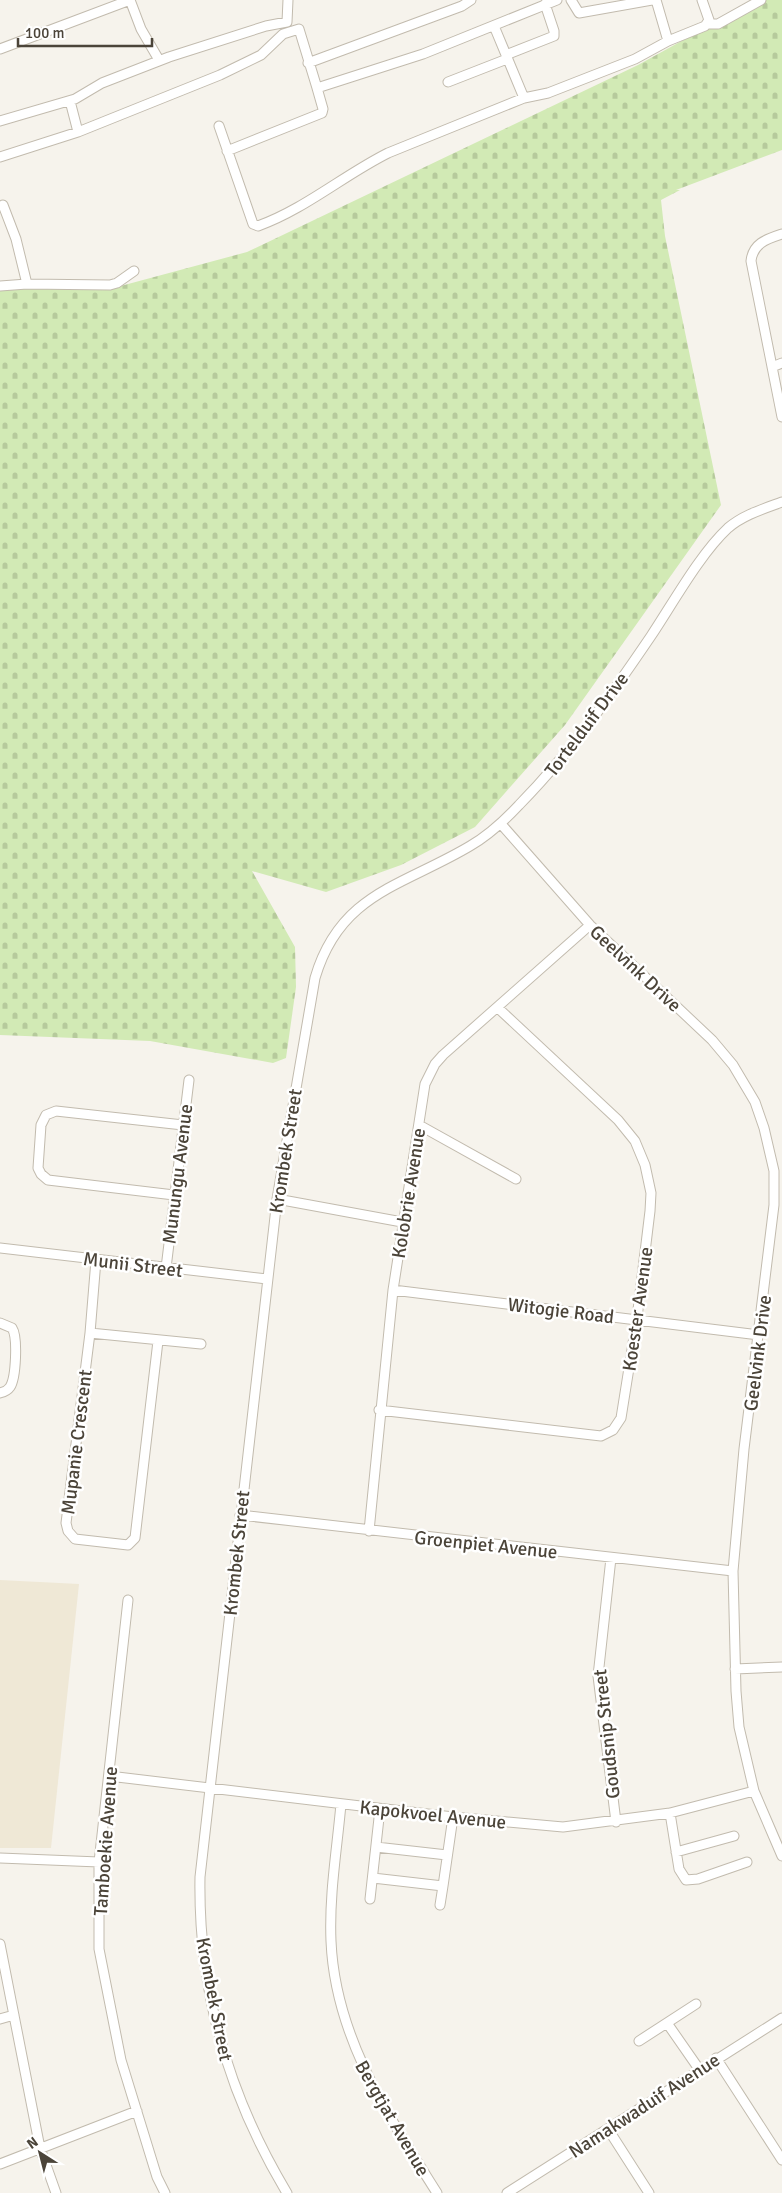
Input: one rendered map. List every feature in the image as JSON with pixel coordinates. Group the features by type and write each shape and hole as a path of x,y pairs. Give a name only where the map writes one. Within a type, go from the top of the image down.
{"street":[{"path":"0,49 130,0 141,29 159,60"},
{"path":"0,121 70,101 102,83 159,60 266,26 287,22 288,0"},
{"path":"308,62 462,6 471,0"},
{"path":"317,88 423,54 557,0"},
{"path":"571,0 579,13 652,0"},
{"path":"656,0 668,41"},
{"path":"702,0 709,18 708,24"},
{"path":"219,126 253,224 258,226 291,210 355,170 388,153 524,98 555,91 635,59 668,41 708,24 718,24 761,0"},
{"path":"448,82 554,36 545,4"},
{"path":"494,26 524,98"},
{"path":"0,157 78,132 166,98 248,63 261,56 278,38 287,32 300,29 323,109 322,114 227,151"},
{"path":"70,101 78,132"},
{"path":"3,205 16,239 27,284"},
{"path":"782,234 767,239 755,248 752,253 752,270 782,417"},
{"path":"0,286 27,284 110,285 118,283 134,271"},
{"path":"772,367 782,363"},
{"name":"Tortelduif Drive","path":"354,911 382,891 471,846 501,824 557,766 575,744 720,537 743,518 782,502"},
{"name":"Geelvink Drive","path":"501,824 590,926 712,1040 733,1065 760,1113 778,1170 741,1478 733,1571 735,1669 739,1727 754,1791 782,1856"},
{"name":"Krombek Street","path":"287,2193 262,2148 240,2102 229,2072 215,2021 204,1959 200,1901 201,1855 277,1199 315,978 321,959 333,935 354,911"},
{"name":"Kolobrie Avenue","path":"368,1531 392,1290 425,1084 435,1064 590,926"},
{"name":"Koester Avenue","path":"379,1410 605,1435 613,1430 622,1418 637,1318 651,1193 641,1153 635,1141 618,1120 498,1008"},
{"name":"Munungu Avenue","path":"166,1268 189,1080"},
{"path":"174,1194 48,1180 40,1174 38,1168 41,1125 46,1115 56,1110 183,1125"},
{"path":"418,1125 516,1179"},
{"path":"277,1199 402,1222"},
{"name":"Munii Street","path":"0,1248 267,1279"},
{"name":"Mupanie Crescent","path":"96,1260 90,1334 66,1523 71,1536 82,1541 128,1545 136,1538 158,1341"},
{"name":"Witogie Road","path":"392,1290 637,1318 759,1335"},
{"path":"0,1393 7,1390 12,1382 16,1341 14,1332 4,1324"},
{"path":"90,1334 201,1344"},
{"name":"Groenpiet Avenue","path":"240,1515 733,1571"},
{"name":"Goudsnip Street","path":"611,1558 598,1676 616,1822"},
{"name":"Tamboekie Avenue","path":"128,1600 99,1862 98,1933 102,1968 121,2060 157,2178 165,2193"},
{"path":"735,1669 782,1667"},
{"name":"Kapokvoel Avenue","path":"109,1776 380,1809 563,1827 616,1822 670,1813 754,1791"},
{"name":"Bergtjat Avenue","path":"342,1804 332,1897 331,1941 335,1978 346,2023 356,2052 382,2105 437,2193"},
{"path":"370,1899 380,1809"},
{"path":"670,1813 680,1872 684,1878 689,1880 698,1879 748,1862"},
{"path":"440,1905 452,1817"},
{"path":"676,1852 734,1836"},
{"path":"376,1847 447,1856"},
{"path":"0,1858 99,1862"},
{"path":"373,1878 442,1886"},
{"path":"0,1944 40,2148 56,2193"},
{"path":"639,2041 696,2004"},
{"path":"0,2019 14,2015"},
{"name":"Namakwaduif Avenue","path":"507,2193 716,2058 782,2018"},
{"path":"667,2023 699,2069"},
{"path":"716,2058 782,2160"},
{"path":"0,2164 137,2111"},
{"path":"608,2129 649,2193"}],"shaded area":[{"path":"0,1580 79,1584 51,1848 0,1848"}],"green space":[{"path":"756,0 782,0 782,150 676,190 680,190 661,200 665,236 721,505 565,725 475,827 401,865 326,892 252,871 295,947 296,987 286,1058 273,1063 150,1041 0,1035 0,290 24,280 117,287 247,252 638,65"}]}
